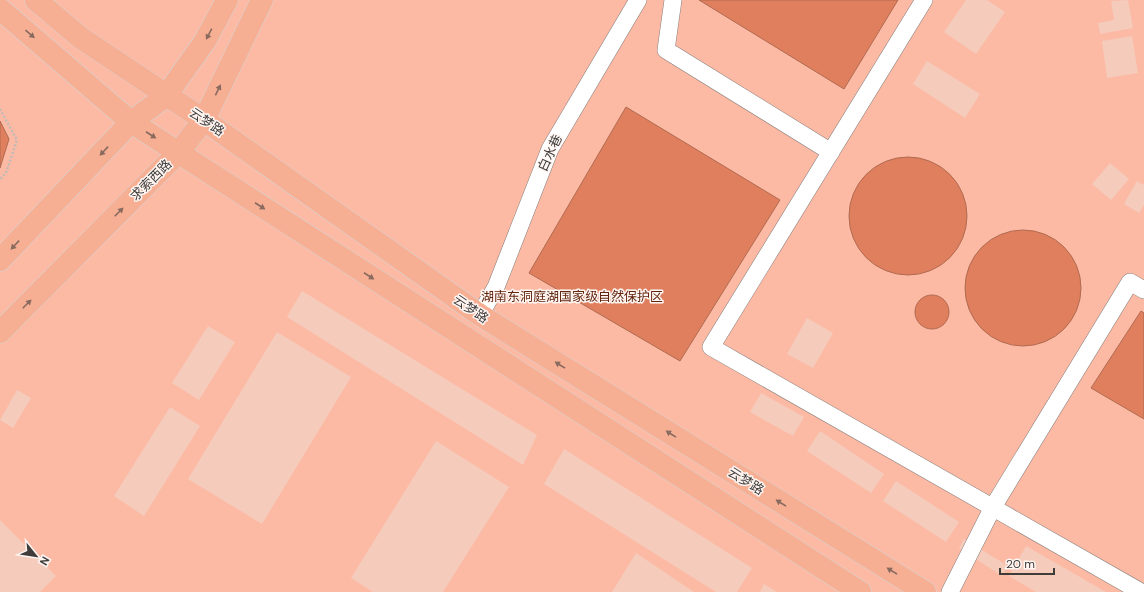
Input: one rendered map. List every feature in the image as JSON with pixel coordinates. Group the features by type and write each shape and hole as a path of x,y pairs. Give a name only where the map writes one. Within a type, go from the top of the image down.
{"main road":[{"name":"云梦路","path":"36,0 81,38 204,120 480,316 925,592"},
{"path":"0,260 131,122 166,96 205,41 227,0"},
{"name":"求索西路","path":"0,332 178,153 204,120 262,0"},
{"path":"0,9 131,122 860,592"}],"street":[{"name":"白水巷","path":"480,316 496,287 550,149 638,0"},
{"path":"673,0 666,50 831,152"},
{"path":"924,0 711,347 1141,592"},
{"path":"950,592 993,507 1130,282 1144,290"}],"path":[{"path":"0,109 17,140 6,173 0,179"}],"green space":[{"name":"湖南东洞庭湖国家级自然保护区","path":"0,0 1144,0 1144,592 0,592"}],"shaded area":[{"path":"699,0 898,0 844,89"},
{"path":"626,107 780,200 680,361 529,273"},
{"path":"0,121 9,139 0,168"},
{"path":"908,157 930,162 941,167 957,183 962,194 967,216 962,238 957,249 941,265 930,270 908,275 886,270 875,265 859,249 854,238 849,216 854,194 859,183 875,167 886,162"},
{"path":"1023,230 1045,234 1064,247 1077,266 1081,288 1077,310 1064,329 1045,342 1023,346 1001,342 982,329 969,310 965,288 969,266 982,247 1001,234"},
{"path":"929,295 935,295 939,296 946,302 949,312 948,319 942,326 935,329 929,329 925,328 918,322 915,315 915,309 916,305 922,298"},
{"path":"1141,311 1144,313 1144,419 1091,388"}],"building":[{"path":"966,0 987,0 1005,12 976,54 944,32"},
{"path":"1128,0 1133,28 1100,34 1098,23 1114,20 1111,1"},
{"path":"1132,36 1138,73 1107,78 1102,41"},
{"path":"927,61 980,94 965,118 913,84"},
{"path":"1110,163 1129,179 1111,200 1092,184"},
{"path":"1137,181 1144,185 1144,205 1139,213 1124,204"},
{"path":"302,291 537,435 523,465 287,317"},
{"path":"807,318 833,333 813,368 787,354"},
{"path":"208,326 235,342 199,400 172,383"},
{"path":"277,332 351,377 262,524 188,479"},
{"path":"17,390 31,398 13,428 0,420"},
{"path":"761,393 804,417 793,436 750,412"},
{"path":"170,407 200,426 144,516 114,496"},
{"path":"820,431 884,474 871,493 807,451"},
{"path":"436,441 509,487 443,592 373,592 351,578"},
{"path":"564,449 752,568 737,592 716,592 544,484"},
{"path":"896,481 959,522 946,542 883,501"},
{"path":"0,520 56,576 40,592 0,592"},
{"path":"964,539 1008,566 1002,576 959,548"},
{"path":"1026,546 1106,592 1036,592 1009,576"},
{"path":"636,553 694,592 612,592"},
{"path":"764,584 777,592 760,592"}]}
